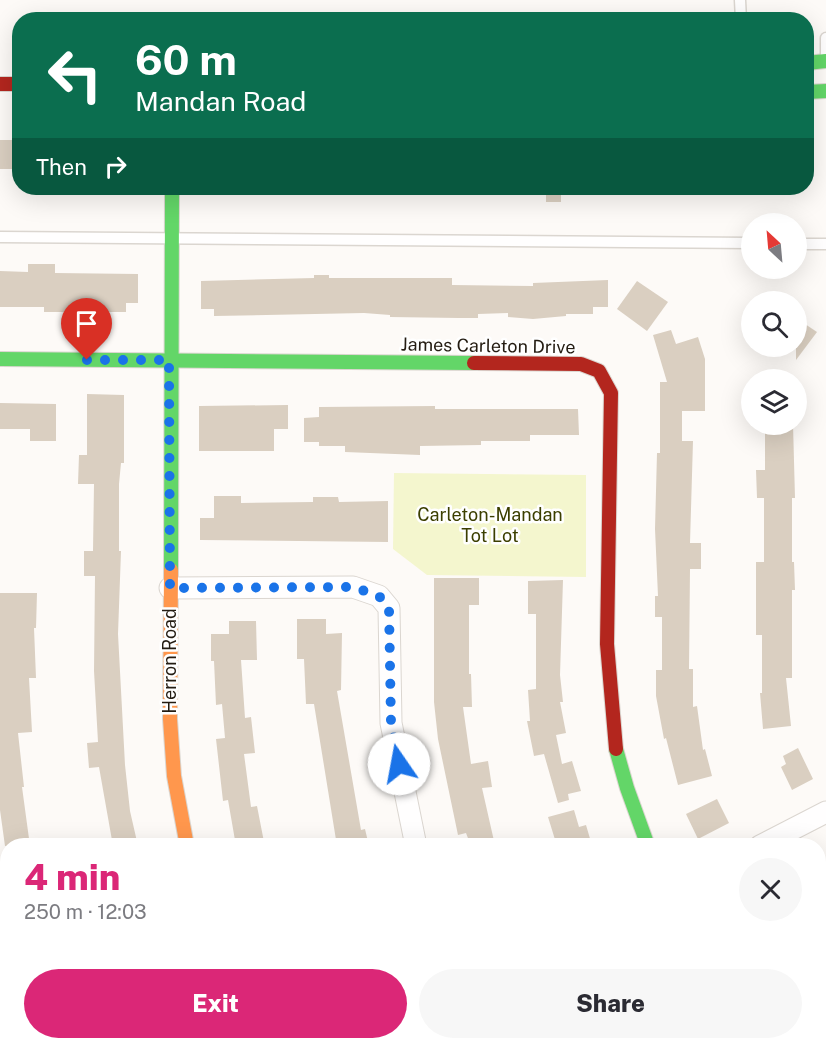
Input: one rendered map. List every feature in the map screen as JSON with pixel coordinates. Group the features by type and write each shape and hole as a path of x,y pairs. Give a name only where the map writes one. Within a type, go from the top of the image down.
{"street":[{"name":"Herron Road","path":"172,195 169,360 170,719 174,776 186,838"},
{"name":"James Carleton Drive","path":"0,359 581,364 599,371 611,393 608,619 613,728 620,766 645,838"},
{"path":"170,588 353,587 379,596 389,608 391,723 414,838"},
{"path":"776,838 826,812"}],"lane":[{"path":"826,38 826,61"},
{"path":"0,237 741,243"},
{"path":"807,244 826,244"}],"green space":[{"name":"Carleton-Mandan Tot Lot","path":"394,473 586,475 586,577 427,575 393,549"}],"building":[{"path":"0,140 12,140 12,169 0,169"},
{"path":"546,195 561,195 561,202 546,202"},
{"path":"28,264 55,264 55,273 138,274 138,303 126,303 126,312 44,312 44,307 0,307 0,271 28,272"},
{"path":"314,275 329,275 329,278 452,278 452,285 533,286 533,283 608,280 608,307 593,307 593,314 566,314 566,316 533,319 508,317 508,313 478,314 478,318 390,317 390,315 364,313 214,316 214,309 201,309 201,281 314,278"},
{"path":"637,281 668,302 647,331 617,309"},
{"path":"807,325 817,332 807,345"},
{"path":"671,330 676,344 698,337 705,359 705,411 682,411 682,441 693,441 690,543 701,543 701,569 690,569 689,669 693,669 693,707 697,706 703,750 705,749 712,776 678,785 666,738 664,739 656,696 656,670 662,670 662,617 655,617 655,596 658,596 655,529 657,453 660,453 660,382 667,382 653,335"},
{"path":"87,394 124,395 124,463 121,463 119,484 119,551 121,551 118,634 125,765 130,811 136,838 112,838 99,767 89,768 87,743 98,742 94,671 95,576 84,576 84,551 93,551 94,484 78,484 79,455 87,455"},
{"path":"0,403 56,404 56,441 30,441 30,429 0,429"},
{"path":"288,405 288,429 274,429 274,451 199,451 199,406"},
{"path":"435,406 435,409 578,409 579,435 530,435 530,441 481,441 481,445 420,446 420,455 345,452 345,446 319,446 319,442 304,442 304,418 319,417 319,407"},
{"path":"765,435 793,435 795,498 792,498 792,562 794,562 795,590 792,590 792,678 786,678 791,726 763,729 760,693 762,693 762,635 756,635 756,562 764,562 764,498 757,498 756,470 765,470"},
{"path":"214,496 241,496 241,503 313,502 313,497 338,497 339,502 388,501 388,542 200,540 200,518 214,518"},
{"path":"434,578 479,578 479,605 469,605 469,674 471,674 472,707 463,707 471,764 488,761 492,787 482,788 493,838 468,838 466,833 458,835 438,739 434,702"},
{"path":"563,580 560,675 563,702 560,702 566,733 556,735 562,764 572,761 581,791 568,794 569,800 558,803 544,754 534,756 527,721 530,721 528,690 536,689 536,614 528,614 528,581"},
{"path":"0,593 37,593 36,628 34,628 36,678 29,678 32,732 18,733 29,838 4,838 0,810"},
{"path":"297,619 326,619 326,634 342,633 341,690 337,691 361,830 365,829 367,838 336,838 314,704 306,704 304,659 297,659"},
{"path":"229,621 256,621 257,660 241,660 245,718 251,717 255,753 244,754 251,807 257,806 263,838 235,838 228,800 223,801 216,739 225,738 222,704 216,705 214,661 211,661 211,634 229,634"},
{"path":"798,748 813,779 792,790 781,767 786,764 783,756"},
{"path":"717,799 729,823 698,838 686,814"},
{"path":"574,810 579,827 586,825 590,838 555,838 548,817"}],"traffic: fast":[{"path":"814,62 826,61"},
{"path":"814,92 826,91"},
{"path":"171,570 172,195"},
{"path":"0,359 474,363"},
{"path":"616,749 645,838"}],"traffic: slow":[{"path":"171,570 170,719 174,776 186,838"}],"traffic: jam":[{"path":"0,84 12,84"},
{"path":"474,363 581,364 599,371 611,393 607,644 616,749"}],"route":[{"path":"87,360 169,360 170,588 353,587 379,596 389,608 392,624 391,723 399,764"}]}
